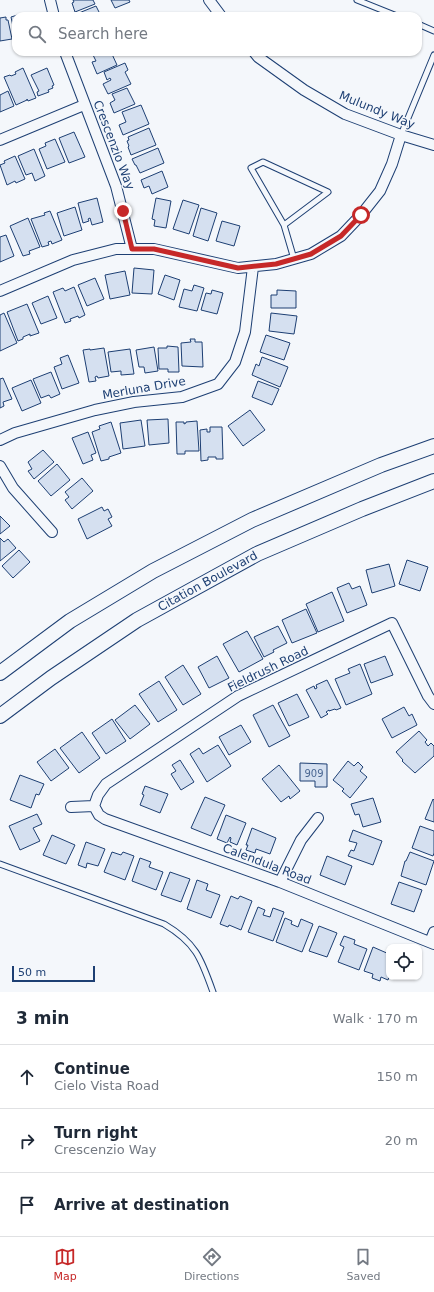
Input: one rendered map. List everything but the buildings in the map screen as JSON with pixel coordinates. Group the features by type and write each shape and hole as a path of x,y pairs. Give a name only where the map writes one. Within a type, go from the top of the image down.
{"main road":[{"path":"0,673 70,621 153,571 252,520 380,465 434,446"},
{"name":"Citation Boulevard","path":"0,716 51,678 137,620 257,554 362,509 434,481"}],"street":[{"path":"50,0 53,12"},
{"path":"209,0 218,12"},
{"name":"Crescenzio Way","path":"66,56 116,186 132,249"},
{"name":"Mulundy Way","path":"257,56 304,90 345,114 401,135 434,145"},
{"path":"0,140 84,105"},
{"path":"0,291 73,260 116,249 154,249 238,268 276,264 311,254 341,236 361,215 380,191 392,164 401,135"},
{"name":"Merluna Drive","path":"0,440 15,433 95,410 134,402 182,397 218,384 234,362 245,332 253,266"},
{"path":"0,466 13,488 52,532"},
{"name":"Fieldrush Road","path":"94,806 98,795 106,784 238,696 392,623 428,696 434,704"},
{"path":"71,807 94,806"},
{"name":"Calendula Road","path":"94,806 99,815 105,818 280,882 432,943"},
{"path":"280,882 301,840 318,818"},
{"path":"432,943 434,932"}],"lane":[{"path":"357,0 387,12"},
{"path":"422,26 434,31"},
{"path":"401,135 434,55"},
{"path":"284,225 328,192 263,162 251,168 284,225 294,259"},
{"path":"0,864 169,927 183,937 196,951 213,992"}],"route":[{"path":"123,211 132,249 154,249 238,268 276,264 311,254 341,236 361,215"}]}
